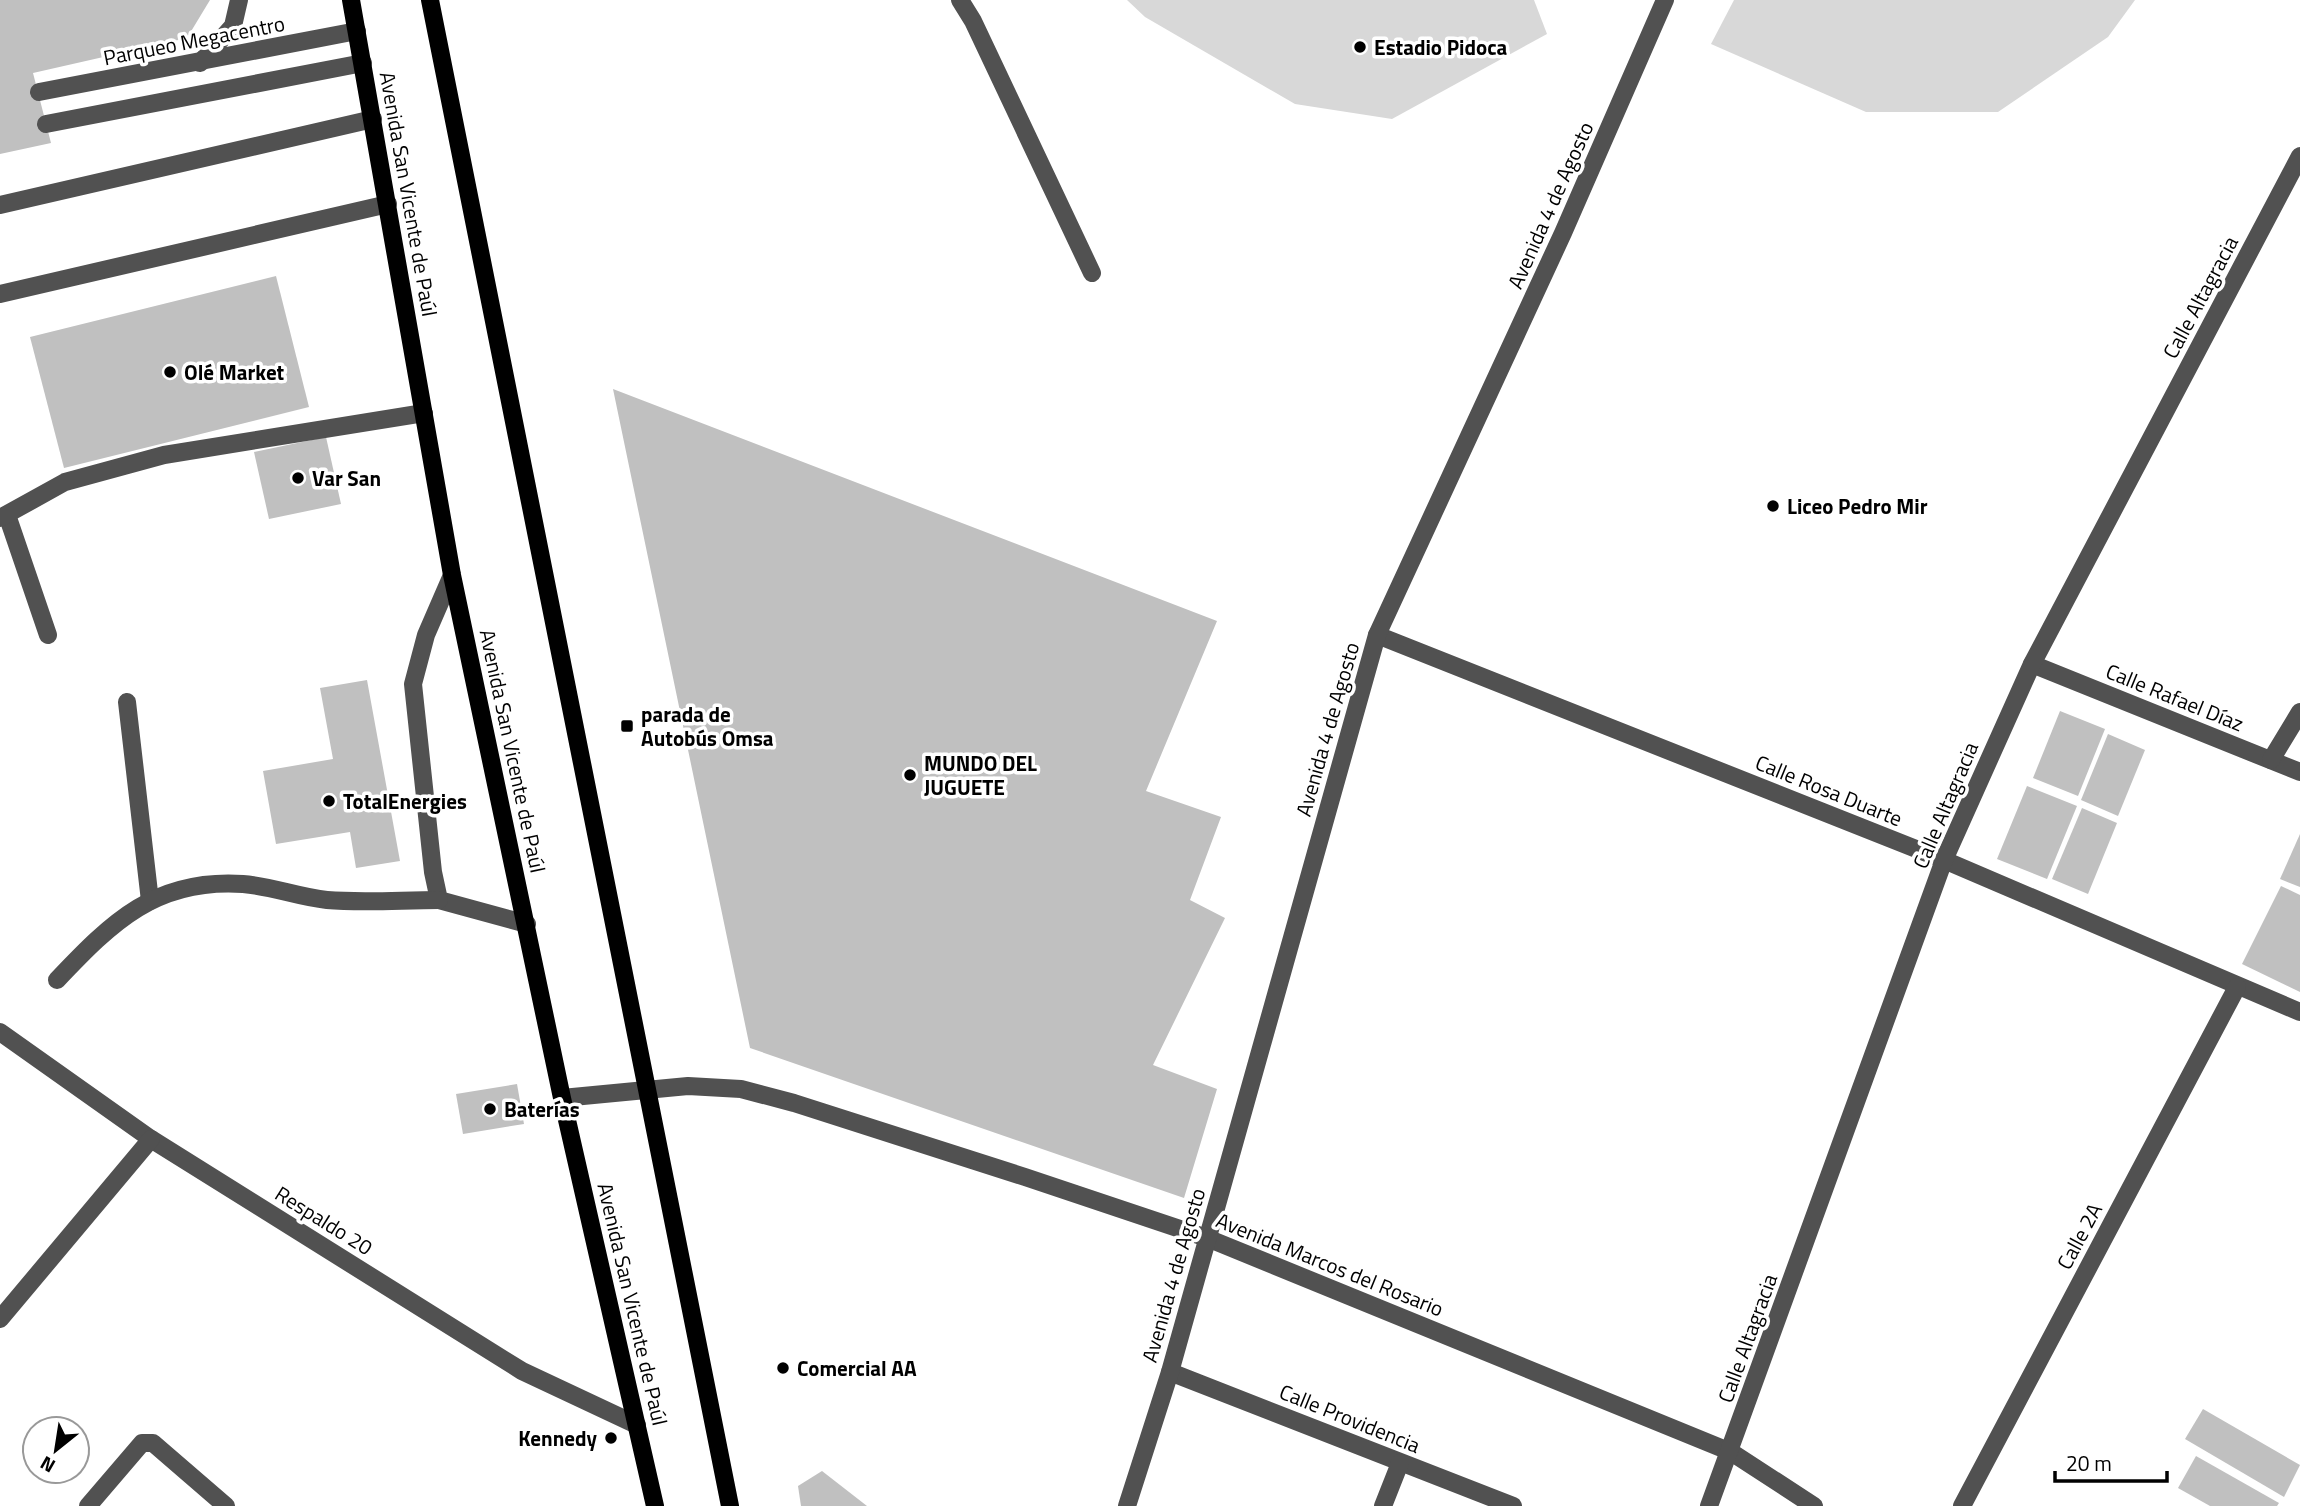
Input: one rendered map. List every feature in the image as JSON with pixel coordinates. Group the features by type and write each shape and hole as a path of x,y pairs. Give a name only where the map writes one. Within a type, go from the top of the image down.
{"main road":[{"name":"Avenida San Vicente de Paúl","path":"351,0 452,575 562,1098 655,1506"},
{"path":"430,0 730,1506"}],"street":[{"path":"200,63 233,26 239,0"},
{"path":"960,0 973,20 1092,273"},
{"name":"Avenida 4 de Agosto","path":"1127,1506 1170,1372 1377,635 1563,233 1665,0"},
{"name":"Parqueo Megacentro","path":"39,92 357,32"},
{"path":"46,124 363,63"},
{"path":"0,205 373,119"},
{"name":"Calle Altagracia","path":"1709,1506 1731,1452 1944,860 2032,664 2300,156"},
{"path":"0,294 388,204"},
{"path":"48,635 4,517 65,482 164,455 424,413"},
{"path":"439,900 433,872 413,684 426,635 452,575"},
{"name":"Calle Rosa Duarte","path":"1377,635 1944,860 2300,1012"},
{"name":"Calle Rafael Díaz","path":"2032,664 2300,772"},
{"path":"127,702 150,901"},
{"path":"2271,760 2300,712"},
{"path":"57,980 104,930 175,888 242,884 326,900 439,900 527,924"},
{"name":"Calle 2A","path":"1962,1506 2237,987"},
{"name":"Respaldo 20","path":"0,1032 151,1139 522,1371 637,1425"},
{"name":"Avenida Marcos del Rosario","path":"562,1098 688,1086 741,1089 794,1103 1207,1238 1731,1452 1814,1506"},
{"path":"0,1319 151,1139"},
{"name":"Calle Providencia","path":"1170,1372 1513,1506"},
{"path":"88,1506 142,1443 153,1443 226,1506"},
{"path":"1383,1506 1400,1463"}],"shaded area":[{"name":"Estadio Pidoca","path":"1127,0 1534,0 1547,34 1392,119 1295,104 1145,17"},
{"path":"1734,0 2135,0 2108,37 1998,112 1866,112 1711,44"}],"building":[{"path":"0,0 210,0 187,38 33,73 51,143 0,154"},
{"name":"Olé Market","path":"276,276 309,407 64,468 30,337"},
{"path":"613,389 1217,621 1146,791 1221,817 1190,900 1225,918 1153,1065 1217,1089 1184,1198 750,1048"},
{"name":"Var San","path":"326,437 341,504 269,519 254,452"},
{"name":"TotalEnergies","path":"367,680 400,861 356,868 350,832 276,844 263,771 333,759 320,688"},
{"path":"2060,711 2105,729 2078,796 2033,778"},
{"path":"2108,734 2145,750 2118,816 2081,800"},
{"path":"2027,786 2077,806 2047,879 1997,859"},
{"path":"2082,808 2117,823 2088,894 2052,879"},
{"path":"2300,834 2300,887 2280,879"},
{"path":"2281,886 2300,895 2300,992 2242,964"},
{"name":"Baterías","path":"517,1084 524,1124 463,1134 456,1094"},
{"path":"2203,1409 2300,1465 2284,1497 2185,1439"},
{"path":"2196,1456 2279,1503 2277,1506 2210,1506 2178,1488"},
{"path":"822,1471 867,1506 801,1506 798,1486"}],"place":[{"name":"Estadio Pidoca","path":"1360,47"},
{"name":"Olé Market","path":"170,372"},
{"name":"Var San","path":"298,478"},
{"name":"Liceo Pedro Mir","path":"1773,506"},
{"name":"parada de Autobús Omsa","path":"627,726"},
{"name":"MUNDO DEL JUGUETE","path":"910,775"},
{"name":"TotalEnergies","path":"329,801"},
{"name":"Baterías","path":"490,1109"},
{"name":"Comercial AA","path":"783,1368"},
{"name":"Kennedy","path":"611,1438"}]}
